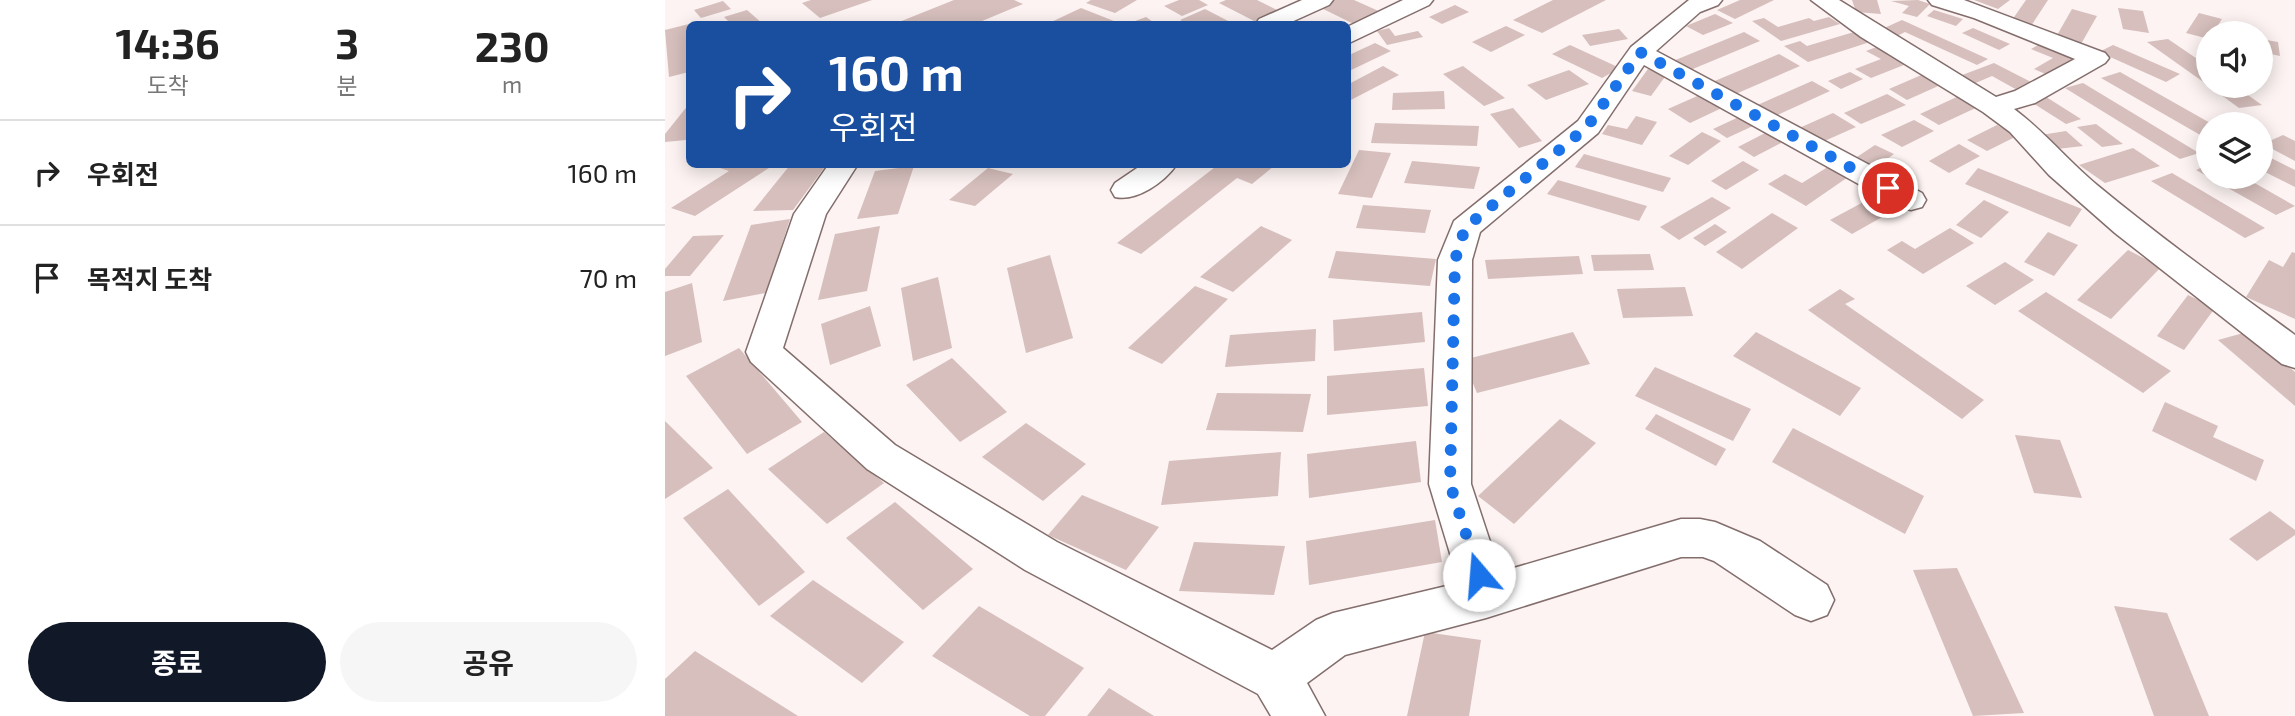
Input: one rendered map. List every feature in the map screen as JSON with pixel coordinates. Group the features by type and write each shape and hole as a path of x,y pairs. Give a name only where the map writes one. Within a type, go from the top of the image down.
{"street":[{"path":"1275,21 1321,0"},
{"path":"1351,35 1420,0"},
{"path":"1486,597 1450,484 1455,260 1465,228 1587,127 1640,52 1692,7 1710,0"},
{"path":"1823,0 1870,32 1993,106 2020,126 2059,169 2126,226 2295,354"},
{"path":"1940,0 1982,13 2096,58 2025,97 1993,106"},
{"path":"1640,52 1911,200"},
{"path":"841,168 810,214 764,352 881,457 1041,556 1287,696 1333,636 1486,597 1681,538 1703,538 1769,569 1811,600"},
{"path":"1126,190 1157,168"}],"building":[{"path":"811,0 872,0 820,18 802,3"},
{"path":"954,0 1014,0 1023,4 982,21 902,21"},
{"path":"1091,0 1137,0 1115,13 1086,3"},
{"path":"1179,0 1199,0 1208,5 1182,16 1164,6"},
{"path":"1226,0 1257,0 1283,13 1266,21 1254,21 1219,3"},
{"path":"1329,0 1354,0 1383,13 1358,26 1317,6"},
{"path":"1553,0 1606,0 1542,33 1513,20"},
{"path":"1740,0 1774,0 1735,19 1717,10"},
{"path":"1852,0 1877,0 1881,14 1856,12"},
{"path":"1918,0 1930,4 1917,17 1902,13 1909,6 1891,1"},
{"path":"1974,0 2010,0 1998,9"},
{"path":"2026,0 2048,0 2031,26 2012,20"},
{"path":"723,1 731,9 701,18 694,10"},
{"path":"1455,5 1469,12 1442,24 1429,17"},
{"path":"1081,8 1114,21 1053,21"},
{"path":"2118,8 2143,11 2149,33 2123,29"},
{"path":"1205,9 1228,21 1182,21 1180,20"},
{"path":"2072,9 2097,16 2081,44 2056,37"},
{"path":"747,10 760,21 728,21 724,17"},
{"path":"1934,10 1963,19 1956,26 1927,16"},
{"path":"2199,13 2222,19 2196,21 2196,36 2186,33"},
{"path":"1715,14 1733,23 1703,35 1686,26"},
{"path":"1146,17 1152,21 1135,21"},
{"path":"1829,17 1840,24 1781,41 1752,21 1764,18 1778,27 1809,18 1814,21"},
{"path":"1902,20 1988,59 1977,65 1905,32 1897,36 1882,29"},
{"path":"686,25 686,73 669,77 665,30"},
{"path":"1506,26 1525,35 1491,52 1472,42"},
{"path":"1389,28 1395,36 1418,31 1423,37 1387,45 1377,31"},
{"path":"1973,28 2010,44 1999,50 1962,33"},
{"path":"1619,29 1628,39 1590,46 1582,35"},
{"path":"1744,32 1760,41 1688,71 1673,61"},
{"path":"1854,32 1870,42 1808,62 1784,46 1800,41 1807,46"},
{"path":"2168,39 2196,58 2196,77 2147,42"},
{"path":"2273,41 2278,42 2280,56 2273,55"},
{"path":"2043,42 2083,60 2052,77 2034,69 2053,58 2031,49"},
{"path":"1375,43 1391,51 1351,70 1351,54"},
{"path":"1570,45 1620,68 1602,78 1552,54"},
{"path":"2113,45 2180,74 2166,82 2099,52"},
{"path":"1879,46 1909,63 1871,78 1855,69 1881,59 1866,51"},
{"path":"1779,54 1800,66 1731,96 1710,83"},
{"path":"1994,63 2035,84 2019,91 1992,76 1971,85 1957,77"},
{"path":"1383,66 1399,75 1351,100 1351,83"},
{"path":"1463,66 1505,98 1484,106 1443,74"},
{"path":"1648,69 1667,74 1651,96 1632,91"},
{"path":"1569,70 1589,84 1546,100 1527,85"},
{"path":"1850,72 1863,79 1841,89 1828,81"},
{"path":"2120,72 2196,115 2196,133 2101,78"},
{"path":"1926,73 1945,83 1907,100 1889,89"},
{"path":"1812,81 1830,91 1771,118 1753,107"},
{"path":"2083,83 2196,151 2196,154 2180,159 2065,88"},
{"path":"1444,91 1445,109 1392,110 1393,93"},
{"path":"1704,93 1726,106 1690,123 1668,109"},
{"path":"1887,94 1906,105 1861,124 1844,113"},
{"path":"1961,95 1980,106 1939,125 1920,114"},
{"path":"2043,95 2081,119 2066,124 2028,100"},
{"path":"2225,98 2252,98 2262,105 2239,108"},
{"path":"686,108 686,140 665,142 665,134"},
{"path":"1513,108 1542,141 1519,148 1490,114"},
{"path":"1833,113 1856,127 1820,143 1797,129"},
{"path":"1636,116 1657,122 1642,145 1602,134 1608,125 1627,129"},
{"path":"1741,116 1755,125 1727,138 1713,129"},
{"path":"1914,120 1934,131 1902,147 1881,135"},
{"path":"1375,123 1479,126 1477,146 1371,143"},
{"path":"2096,124 2123,144 2102,147 2077,127"},
{"path":"1997,125 2017,136 1987,151 1967,140"},
{"path":"1769,131 1785,141 1754,157 1738,147"},
{"path":"2066,131 2083,146 2057,149 2041,135"},
{"path":"1702,132 1721,141 1688,165 1669,156"},
{"path":"2283,135 2295,141 2295,161 2273,149 2273,140"},
{"path":"1959,144 1980,156 1949,173 1929,161"},
{"path":"1875,145 1894,154 1873,169 1854,159"},
{"path":"2133,148 2160,166 2105,183 2079,165"},
{"path":"1359,150 1391,153 1372,198 1338,194"},
{"path":"1584,154 1671,178 1663,192 1575,167"},
{"path":"2273,159 2295,170 2295,187 2273,176"},
{"path":"1412,161 1480,167 1474,189 1404,183"},
{"path":"1743,161 1759,170 1726,190 1711,181"},
{"path":"1831,165 1851,175 1806,206 1768,184 1785,174 1802,183"},
{"path":"720,168 769,168 695,216 671,208 729,171"},
{"path":"788,168 824,168 793,210 753,211"},
{"path":"913,168 898,214 857,219 875,171"},
{"path":"988,168 1013,174 975,206 949,200"},
{"path":"1214,168 1272,168 1252,184 1237,178 1141,254 1117,243"},
{"path":"1978,168 2082,209 2070,227 1965,184"},
{"path":"2172,173 2265,228 2245,238 2151,181"},
{"path":"1558,180 1647,206 1639,221 1547,194"},
{"path":"2230,189 2265,189 2295,206 2276,215"},
{"path":"1712,197 1731,208 1679,240 1660,227"},
{"path":"1869,199 1891,212 1852,234 1830,220"},
{"path":"1984,200 2009,212 1981,238 1956,225"},
{"path":"1363,205 1431,210 1425,233 1356,228"},
{"path":"1772,213 1798,228 1742,269 1716,252"},
{"path":"790,219 766,293 723,301 751,225"},
{"path":"1715,224 1727,232 1705,246 1693,238"},
{"path":"880,226 867,291 818,300 835,234"},
{"path":"1261,226 1292,240 1233,292 1200,277"},
{"path":"1950,228 1974,243 1923,274 1887,250 1902,241 1915,249"},
{"path":"2048,232 2078,245 2054,276 2024,262"},
{"path":"724,235 690,276 665,276 665,269 693,236"},
{"path":"2128,250 2161,267 2111,319 2077,300"},
{"path":"1336,251 1436,259 1430,286 1328,278"},
{"path":"2292,252 2295,253 2295,319 2246,297 2269,260 2283,267"},
{"path":"1650,254 1654,270 1594,271 1591,255"},
{"path":"1050,255 1073,338 1026,353 1007,268"},
{"path":"1579,256 1583,274 1488,279 1485,260"},
{"path":"2005,262 2034,280 1995,305 1966,286"},
{"path":"938,277 952,348 913,361 901,288"},
{"path":"692,283 702,342 665,356 665,292"},
{"path":"1195,286 1228,299 1162,364 1128,348"},
{"path":"1685,287 1693,316 1623,318 1617,289"},
{"path":"1840,289 1855,299 1845,304 1984,400 1962,419 1808,310"},
{"path":"2046,292 2171,371 2143,393 2018,311"},
{"path":"2188,295 2215,308 2184,350 2157,336"},
{"path":"870,306 881,346 830,365 821,324"},
{"path":"1422,312 1425,342 1334,351 1333,320"},
{"path":"1316,329 1315,361 1225,367 1230,335"},
{"path":"1573,332 1590,364 1477,393 1463,360"},
{"path":"1756,332 1861,388 1840,416 1733,356"},
{"path":"2247,332 2295,372 2295,406 2218,340"},
{"path":"739,348 802,422 747,454 686,376"},
{"path":"952,358 1007,412 960,442 906,385"},
{"path":"1655,367 1751,409 1733,441 1635,396"},
{"path":"1424,368 1428,406 1327,415 1327,376"},
{"path":"1217,393 1311,394 1303,432 1206,430"},
{"path":"2165,402 2218,426 2213,437 2264,460 2256,481 2152,431"},
{"path":"1656,414 1726,449 1716,466 1645,429"},
{"path":"1560,419 1596,443 1514,524 1478,496"},
{"path":"665,421 713,468 665,499"},
{"path":"1026,423 1086,464 1043,501 982,457"},
{"path":"1793,428 1924,496 1905,534 1772,462"},
{"path":"824,432 884,483 827,524 768,469"},
{"path":"2015,435 2060,440 2082,498 2034,493"},
{"path":"1416,441 1421,482 1309,498 1307,454"},
{"path":"1281,452 1278,496 1161,505 1169,461"},
{"path":"728,489 805,572 759,606 683,518"},
{"path":"1082,495 1159,527 1126,570 1048,535"},
{"path":"895,502 973,569 923,610 846,538"},
{"path":"2270,511 2295,530 2295,535 2257,561 2229,539"},
{"path":"1435,520 1442,562 1309,585 1306,541"},
{"path":"1194,542 1285,546 1274,595 1179,591"},
{"path":"1957,568 2024,713 1973,716 1913,570"},
{"path":"813,580 904,642 862,683 770,616"},
{"path":"979,606 1084,668 1045,716 1030,716 932,656"},
{"path":"2114,606 2167,613 2209,716 2154,716"},
{"path":"1425,632 1481,640 1469,716 1407,716"},
{"path":"695,651 798,716 665,716 665,679"},
{"path":"1109,688 1154,716 1087,716"}],"route":[{"path":"1479,575 1450,484 1455,260 1465,228 1587,127 1640,52 1888,188"}]}
